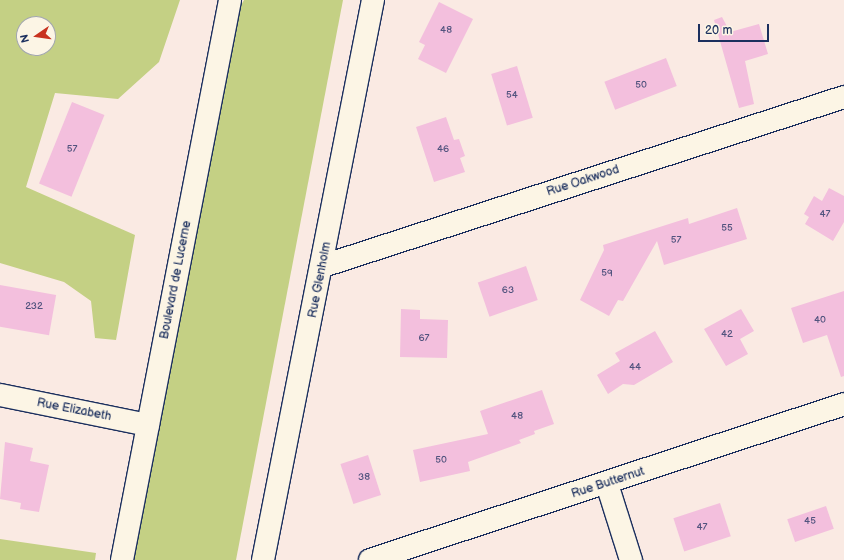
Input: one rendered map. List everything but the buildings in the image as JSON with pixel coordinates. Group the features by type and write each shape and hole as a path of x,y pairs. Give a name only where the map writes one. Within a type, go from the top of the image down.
{"street":[{"name":"Boulevard de Lucerne","path":"122,560 230,0"},
{"name":"Rue Glenholm","path":"263,560 323,266 373,0"},
{"name":"Rue Oakwood","path":"323,266 844,97"},
{"name":"Rue Elizabeth","path":"0,395 148,425"},
{"name":"Rue Butternut","path":"370,560 607,484 844,404"},
{"path":"607,484 632,560"}],"green space":[{"path":"0,0 180,0 159,62 118,99 55,93 26,187 135,235 116,340 95,338 91,301 64,282 0,263"},
{"path":"244,0 343,0 236,560 124,560 230,25"},
{"path":"0,539 96,553 95,560 0,560"}]}
